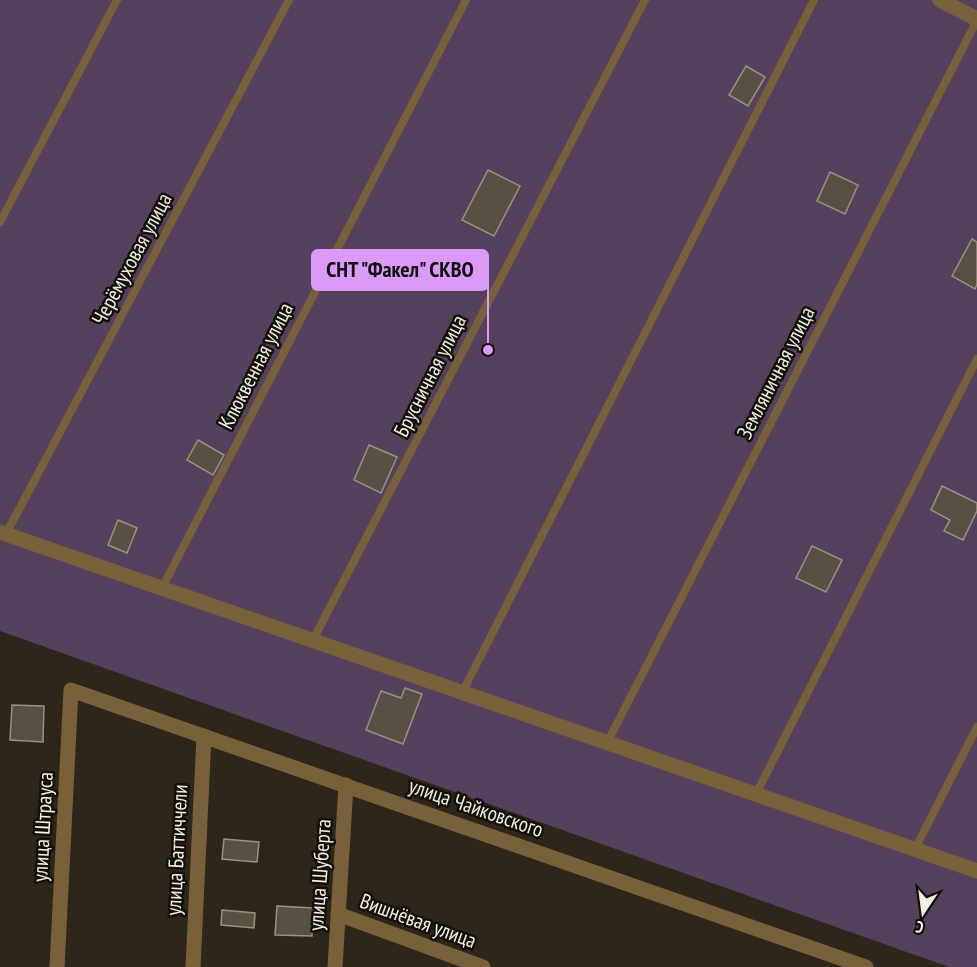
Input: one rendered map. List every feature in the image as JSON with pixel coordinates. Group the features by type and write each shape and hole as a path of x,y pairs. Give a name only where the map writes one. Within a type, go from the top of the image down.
{"street":[{"path":"940,0 977,20"},
{"path":"3,533 977,870"},
{"name":"улица Чайковского","path":"71,690 866,967"},
{"name":"улица Штрауса","path":"57,967 71,690"},
{"name":"улица Баттиччели","path":"192,967 204,736"},
{"name":"улица Шуберта","path":"335,967 346,785"},
{"name":"Вишнёвая улица","path":"338,914 483,967"}],"lane":[{"path":"0,222 117,0"},
{"name":"Черёмуховая улица","path":"3,533 289,0"},
{"name":"Клюквенная улица","path":"162,588 466,0"},
{"name":"Брусничная улица","path":"313,640 645,0"},
{"path":"462,693 814,0"},
{"name":"Земляничная улица","path":"606,743 977,20"},
{"path":"756,794 977,359"},
{"path":"915,849 977,727"}],"shaded area":[{"path":"0,0 977,0 977,967 949,967 0,631"}],"building":[{"path":"746,66 765,77 748,106 729,95"},
{"path":"488,170 520,186 494,236 462,220"},
{"path":"830,172 858,185 845,214 817,201"},
{"path":"972,239 977,242 975,289 952,276"},
{"path":"198,440 224,455 213,475 187,460"},
{"path":"369,445 397,457 381,493 354,480"},
{"path":"942,486 977,503 977,511 963,540 944,531 950,520 931,510"},
{"path":"118,520 137,528 127,553 108,545"},
{"path":"812,546 842,560 826,592 796,578"},
{"path":"405,688 422,694 403,744 366,730 381,691 401,698"},
{"path":"12,705 44,706 43,742 10,740"},
{"path":"224,839 259,842 257,862 222,859"},
{"path":"277,906 313,908 312,936 275,935"},
{"path":"222,910 255,913 254,928 221,925"}],"place":[{"name":"СНТ \"Факел\" СКВО","path":"488,350"}]}
